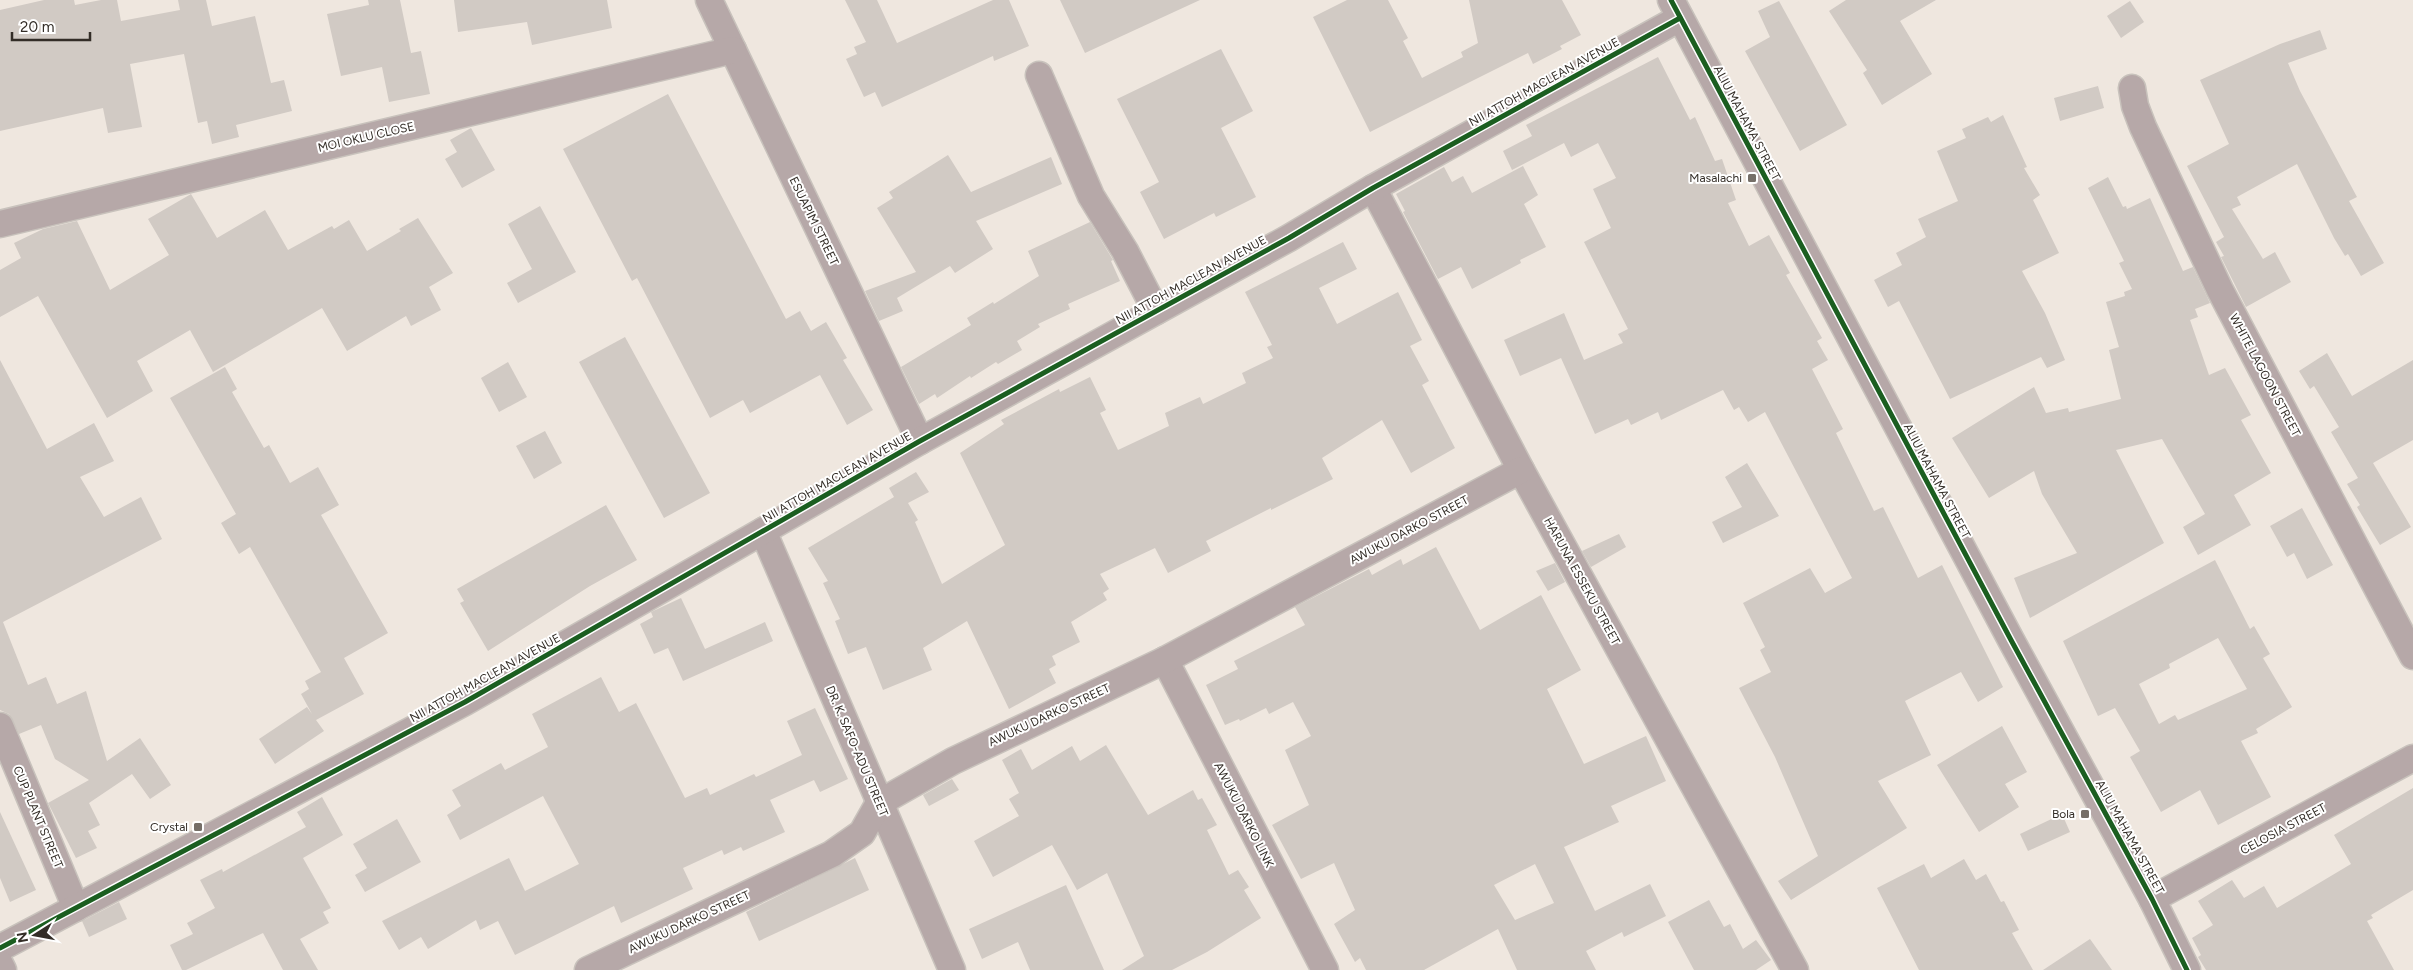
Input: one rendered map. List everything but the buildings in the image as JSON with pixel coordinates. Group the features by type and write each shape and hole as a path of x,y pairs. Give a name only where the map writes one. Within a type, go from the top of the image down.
{"street":[{"name":"ESUAPIM STREET","path":"709,0 920,441"},
{"name":"NII ATTOH MACLEAN AVENUE","path":"0,948 465,702 920,441 1290,238 1676,9"},
{"name":"ALIU MAHAMA STREET","path":"1676,9 2006,632 2152,899 2187,970"},
{"name":"MOI OKLU CLOSE","path":"0,224 733,50"},
{"path":"1039,75 1091,196 1125,251 1156,310"},
{"name":"WHITE LAGOON STREET","path":"2132,88 2135,106 2143,127 2220,290 2413,656"},
{"name":"HARUNA ESSEKU STREET","path":"1373,188 1521,470 1795,970"},
{"name":"AWUKU DARKO STREET","path":"588,970 832,854 862,833 880,803 953,761 1165,660 1521,470"},
{"name":"DR. K. SAFO-ADU STREET","path":"763,531 952,970"},
{"name":"AWUKU DARKO LINK","path":"1165,660 1325,970"},
{"name":"CUP PLANT STREET","path":"0,726 76,908"},
{"name":"CELOSIA STREET","path":"2152,899 2413,758"},
{"path":"0,964 3,970"}],"cycle path":[{"path":"1671,0 2011,640 2152,899 2187,970"},
{"path":"0,948 465,702 920,441 1289,238 1373,188 1680,18"}],"place":[{"name":"Masalachi","path":"1752,178"},
{"name":"Bola","path":"2085,814"},
{"name":"Crystal","path":"198,827"}]}
